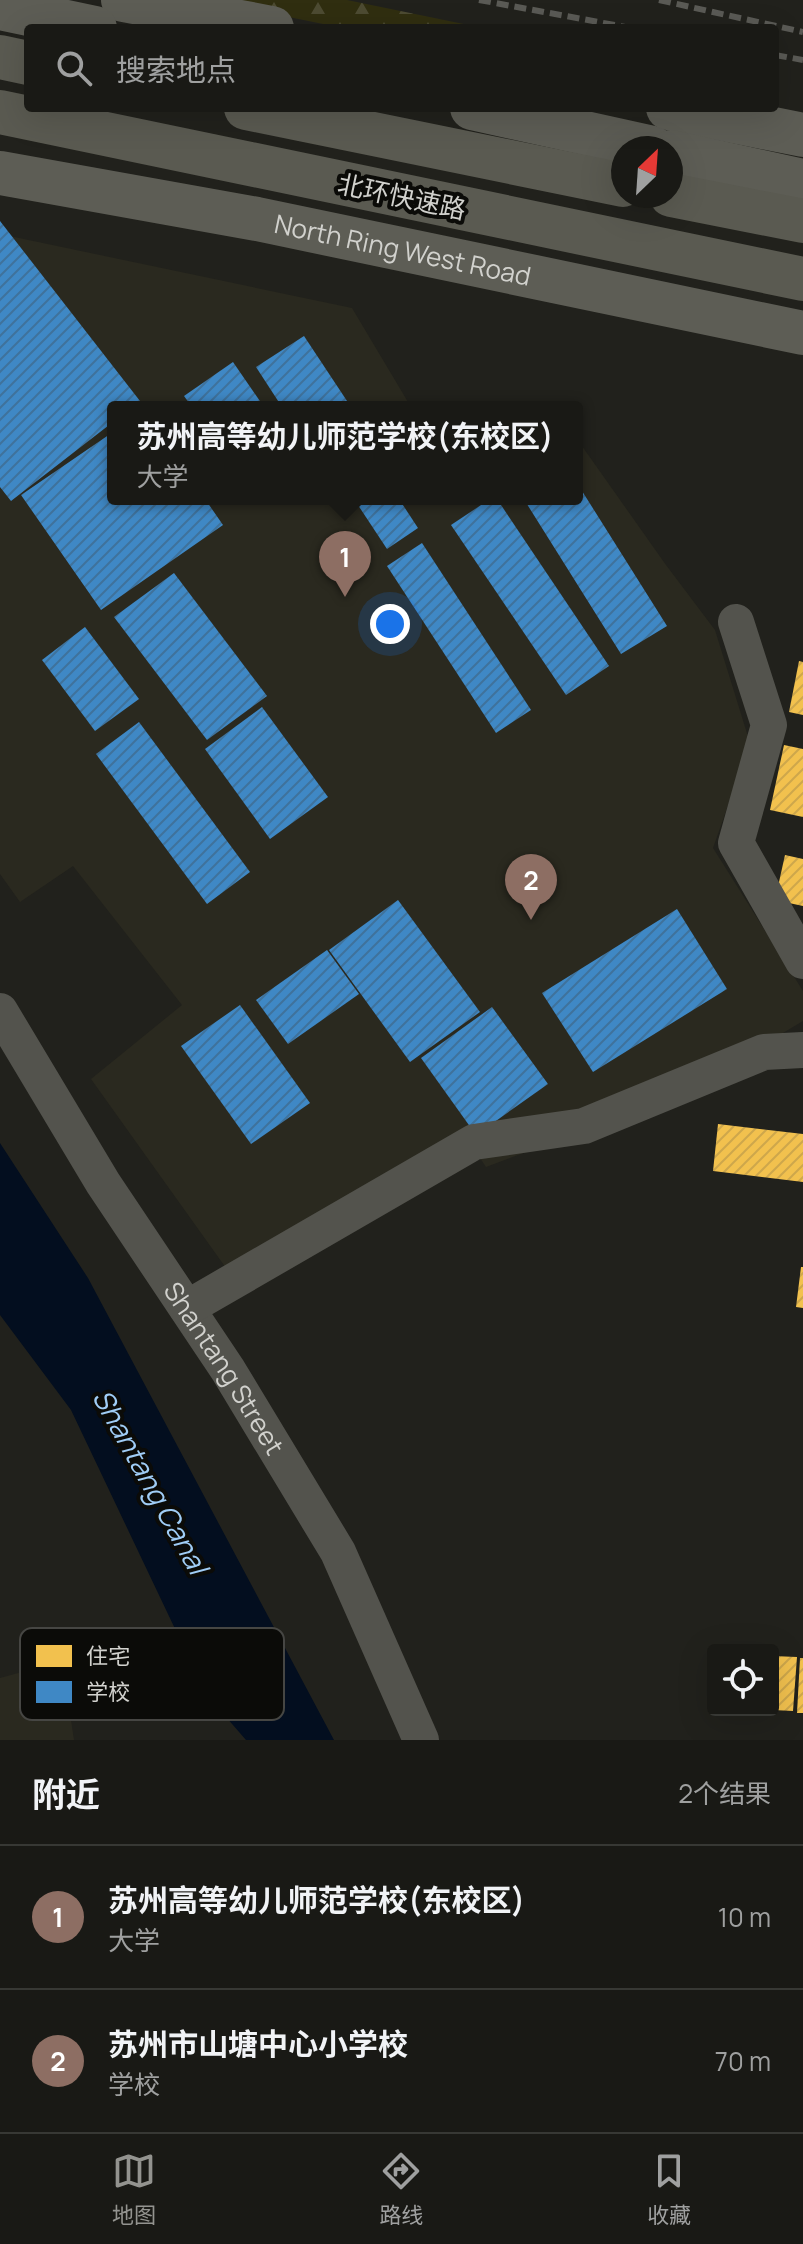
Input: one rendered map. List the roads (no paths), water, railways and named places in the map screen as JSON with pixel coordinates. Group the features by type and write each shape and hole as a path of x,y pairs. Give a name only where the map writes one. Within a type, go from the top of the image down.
{"highway":[{"path":"0,57 24,62"},
{"name":"北环快速路","path":"0,112 803,279"},
{"name":"北环快速路","path":"266,112 611,183"},
{"path":"683,197 803,221"}],"main road":[{"path":"123,0 251,24"},
{"path":"0,8 76,24"},
{"path":"490,112 611,139"},
{"path":"688,112 803,135"},
{"path":"683,155 803,181"},
{"name":"North Ring West Road","path":"0,173 257,219 803,333"}],"street":[{"path":"736,622 769,725 736,843 803,961"},
{"name":"Shantang Street","path":"0,1011 103,1183 228,1370 338,1552 421,1740"},
{"path":"187,1308 474,1142 584,1126 764,1052 803,1050"}],"water":[{"name":"Shantang Canal","path":"0,1143 88,1278 274,1628 175,1628 71,1410 0,1315"},
{"path":"284,1646 334,1740 246,1740 229,1720 284,1720"}],"railway":[{"path":"479,0 609,24"},
{"path":"659,0 767,24"},
{"path":"779,27 803,32"},
{"path":"779,56 803,60"}],"place":[{"name":"苏州高等幼儿师范学校(东校区)","path":"345,597"},
{"name":"苏州市山塘中心小学校","path":"531,920"}]}
